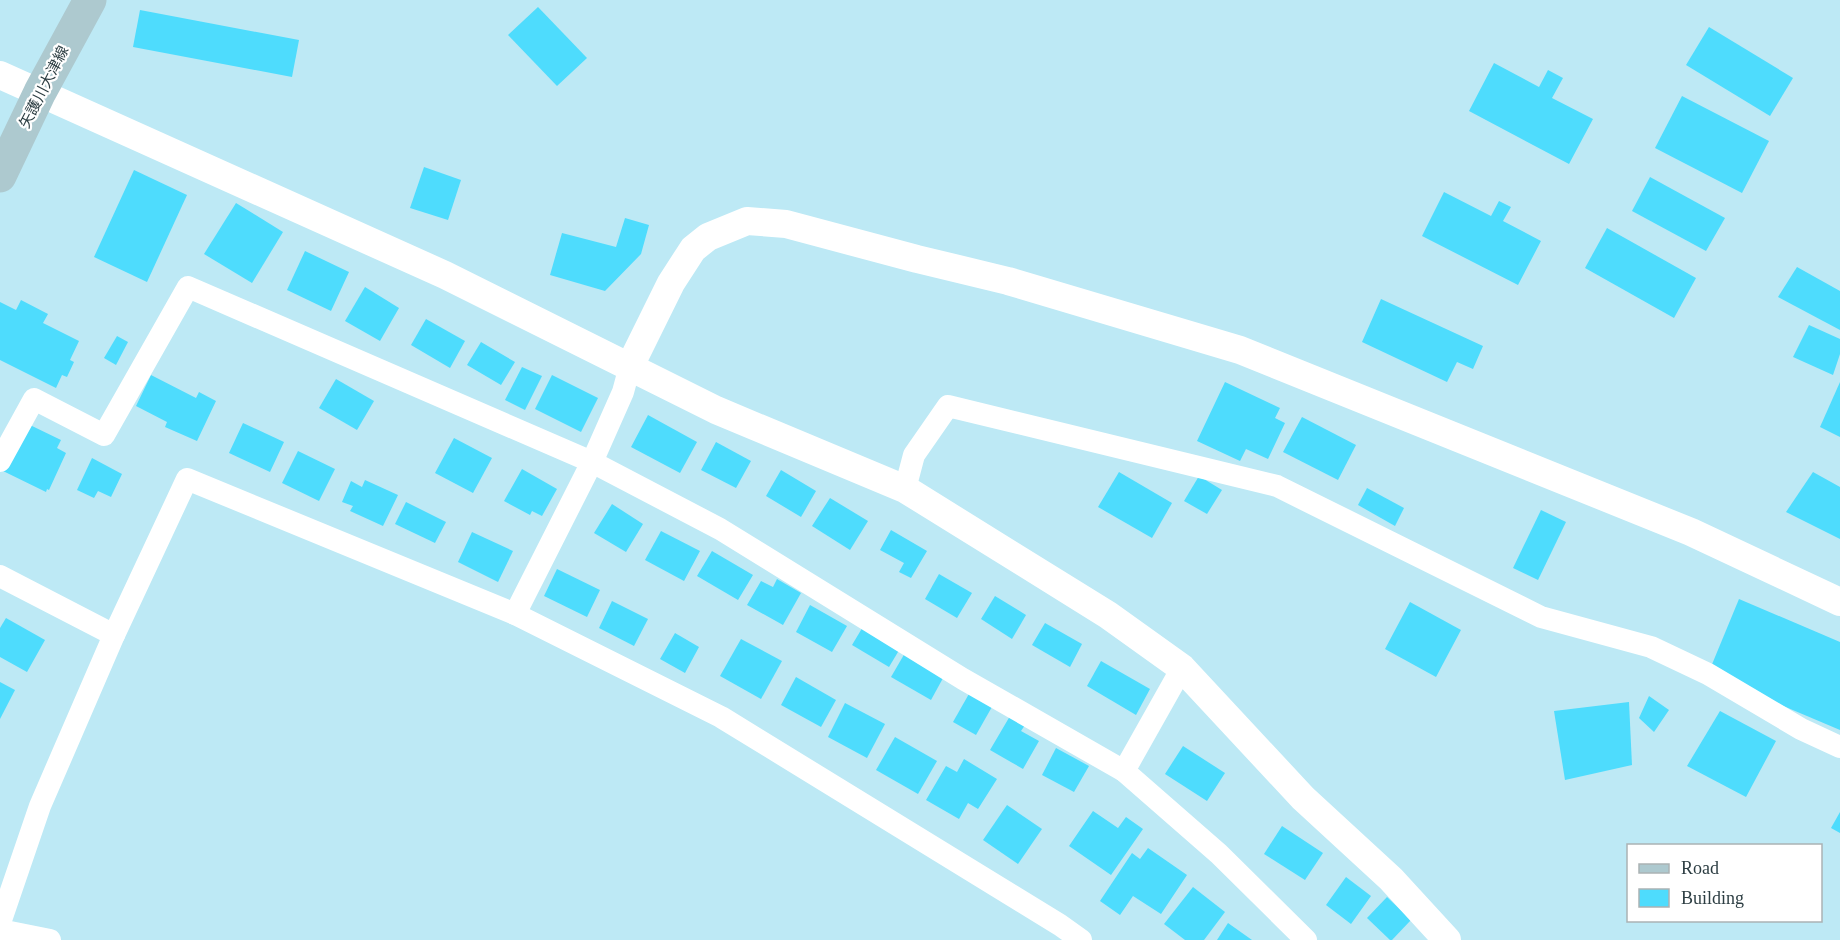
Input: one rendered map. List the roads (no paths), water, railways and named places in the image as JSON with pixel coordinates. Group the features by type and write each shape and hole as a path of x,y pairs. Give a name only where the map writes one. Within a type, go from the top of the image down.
{"main road":[{"name":"矢護川大津線","path":"0,176 40,93 90,0"}],"street":[{"path":"0,75 445,275 716,410 905,489 1108,615 1182,668 1303,798 1391,879 1447,940"},
{"path":"515,614 592,462 623,392 630,366 671,284 693,249 708,237 747,221 786,224 917,260 1008,281 1240,350 1692,532 1840,602"},
{"path":"0,461 34,399 104,435 188,287 592,462 720,529 963,679 1124,771 1219,854 1306,940"},
{"path":"905,489 914,455 948,406 1277,486 1541,617 1651,647 1708,674 1801,729 1840,747"},
{"path":"0,923 40,806 114,635 187,479 515,614 722,717 1040,912 1081,940"},
{"path":"0,576 114,635"},
{"path":"1124,771 1182,668"},
{"path":"0,930 50,940"}]}
